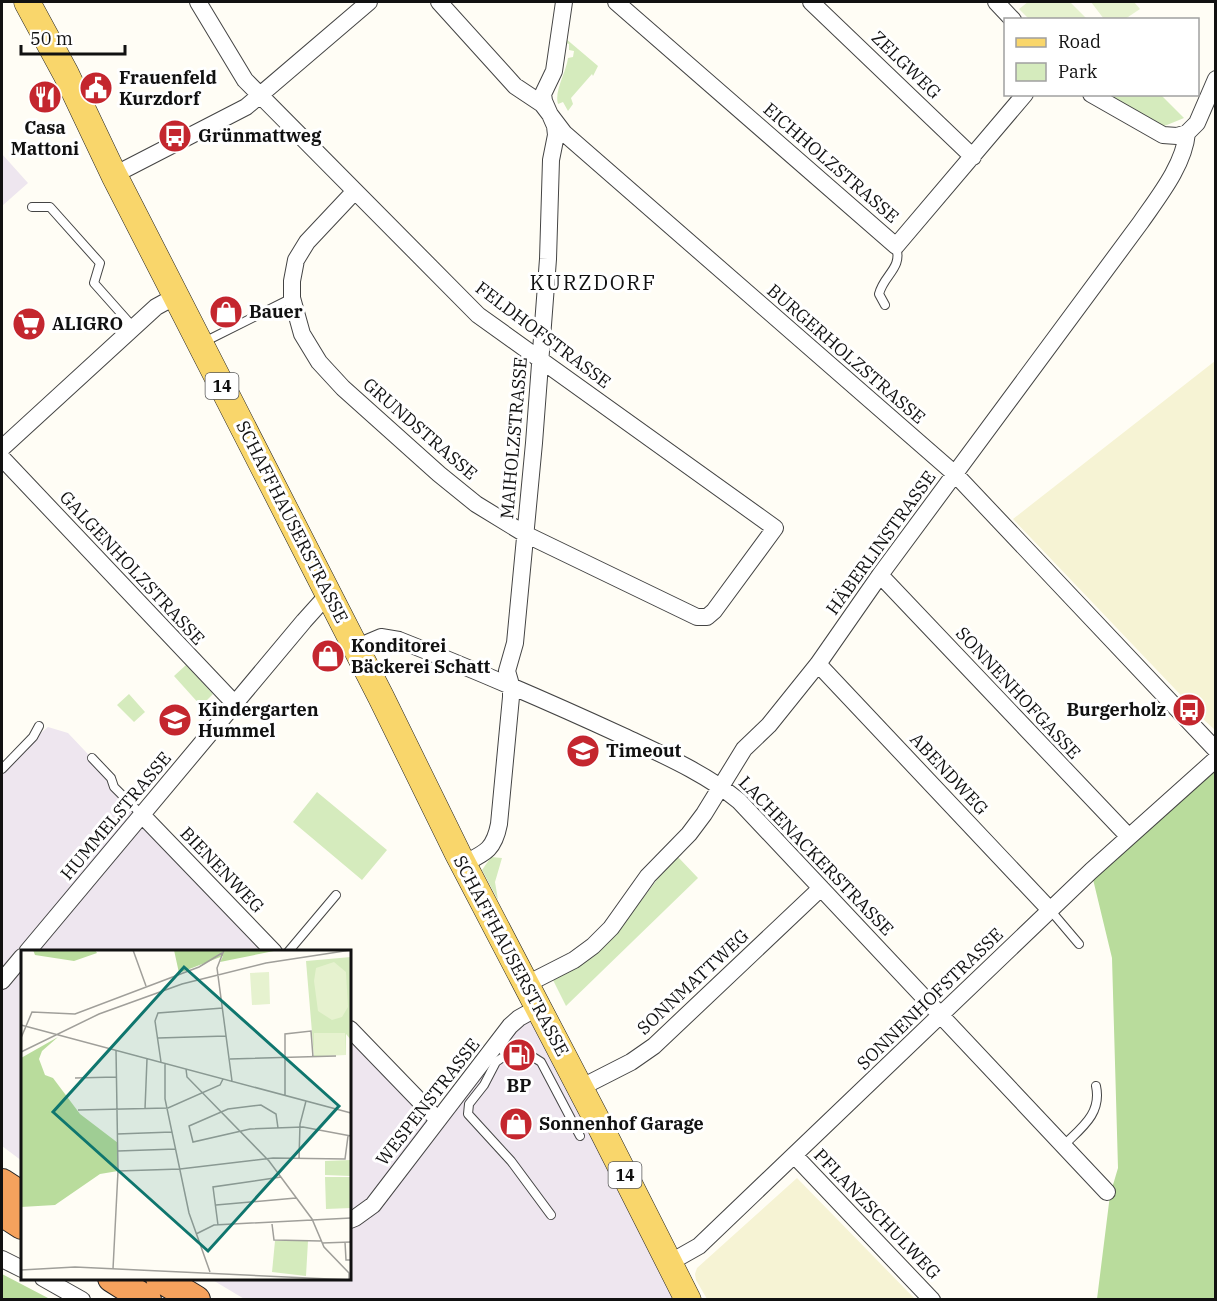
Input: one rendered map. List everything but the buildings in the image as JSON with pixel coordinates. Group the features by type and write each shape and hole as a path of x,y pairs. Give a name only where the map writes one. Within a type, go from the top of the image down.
{"highway":[{"path":"2,1183 21,1195"},
{"path":"2,1212 21,1224"},
{"path":"115,1280 147,1299"},
{"path":"163,1280 196,1299"}],"main road":[{"name":"SCHAFFHAUSERSTRASSE","path":"27,2 66,74 114,175 356,648 463,864 688,1299"}],"street":[{"name":"FELDHOFSTRASSE","path":"198,2 245,80 478,315 775,528"},
{"path":"114,175 246,107 369,2"},
{"name":"BURGERHOLZSTRASSE","path":"439,2 515,86 537,100 564,133 955,474 1215,750"},
{"name":"MAIHOLZSTRASSE","path":"463,864 486,852 492,847 497,837 511,685 507,671 515,643 525,534 549,240 551,160 556,135 543,94 554,70 564,2"},
{"name":"EICHHOLZSTRASSE","path":"616,2 896,246 1024,96"},
{"name":"ZELGWEG","path":"811,2 973,157"},
{"path":"996,2 1011,18"},
{"name":"HÄBERLINSTRASSE","path":"525,985 574,960 593,946 611,928 648,876 689,834 744,749 769,726 818,664 880,575 1141,222 1163,189 1186,146 1187,133 1197,123 1215,79"},
{"path":"1095,96 1163,135 1177,136 1187,133"},
{"name":"GRUNDSTRASSE","path":"354,192 307,242 296,260 292,298 302,334 319,362 343,388 467,497 525,534 697,616 707,617 714,611 775,528"},
{"path":"2,448 156,307 176,296"},
{"name":"GALGENHOLZSTRASSE","path":"2,458 235,705"},
{"name":"SONNENHOFGASSE","path":"880,575 1129,837"},
{"name":"HUMMELSTRASSE","path":"30,950 317,607 330,598"},
{"name":"LACHENACKERSTRASSE","path":"356,648 381,637 391,637 511,685 686,766 720,786 739,801 1107,1192"},
{"name":"ABENDWEG","path":"818,664 1051,911"},
{"name":"SONNENHOFSTRASSE","path":"669,1263 699,1246 1129,837 1215,759"},
{"name":"BIENENWEG","path":"142,815 273,950"},
{"name":"SONNMATTWEG","path":"580,1088 632,1062 654,1046 821,888"},
{"name":"HUMMELSTRASSE","path":"2,978 21,959"},
{"name":"WESPENSTRASSE","path":"351,1219 373,1205 438,1120 501,1050 514,1022 537,1008"},
{"path":"351,1030 438,1120"},
{"name":"PFLANZSCHULWEG","path":"794,1155 932,1299"},
{"path":"2,1259 21,1268"},
{"path":"47,1280 82,1299"}],"lane":[{"path":"32,207 50,207 100,262 94,283 134,328"},
{"path":"885,305 879,294 881,285 897,264 899,256 896,246"},
{"path":"201,343 292,298"},
{"path":"2,769 33,737 39,726"},
{"path":"92,758 111,778 114,787 142,815"},
{"path":"289,950 336,895"},
{"path":"1051,911 1079,945"},
{"path":"551,1215 511,1161 468,1114 469,1104 484,1085 501,1050 514,1061 531,1055 541,1062 580,1136"},
{"path":"1063,1146 1089,1120 1096,1109 1098,1097 1096,1086"}],"shaded area":[{"path":"2,154 28,183 2,206"},
{"path":"1215,361 1215,730 1203,719 1205,716 1198,708 1195,710 1013,519"},
{"path":"48,727 68,733 273,950 21,950 21,1160 2,1146 2,766"},
{"path":"537,1008 688,1299 246,1300 213,1280 351,1280 351,1030 438,1120"},
{"path":"797,1178 915,1299 707,1299 696,1280 697,1268"}],"green space":[{"path":"1028,2 1070,2 1086,18 1028,18 1019,9"},
{"path":"1091,2 1134,2 1140,9 1126,18 1103,18"},
{"path":"565,38 598,66 593,76 592,74 571,98 573,104 568,111 563,102 558,104 557,99 568,58 573,57 574,51 569,50 569,44 565,43"},
{"path":"1103,96 1162,96 1184,118 1162,127"},
{"path":"186,665 213,694 201,706 174,676"},
{"path":"129,694 145,712 134,722 117,705"},
{"path":"1215,759 1215,1299 1097,1299 1110,1195 1118,1168 1112,958 1091,871"},
{"path":"317,792 387,850 362,880 293,822"},
{"path":"491,857 502,858 495,882 498,900 482,870"},
{"path":"678,857 698,878 566,1006 553,980 593,957 613,938 659,877"},
{"path":"2,1274 48,1298 2,1299"}],"place":[{"name":"Frauenfeld Kurzdorf","path":"96,88"},
{"name":"Casa Mattoni","path":"45,97"},
{"name":"Grünmattweg","path":"175,136"},
{"name":"Bauer","path":"226,312"},
{"name":"ALIGRO","path":"29,324"},
{"name":"Konditorei Bäckerei Schatt","path":"328,656"},
{"name":"Burgerholz","path":"1189,710"},
{"name":"Kindergarten Hummel","path":"175,720"},
{"name":"Timeout","path":"583,751"},
{"name":"BP","path":"519,1055"},
{"name":"Sonnenhof Garage","path":"516,1124"}],"district":[{"name":"KURZDORF","path":"593,283"}]}
